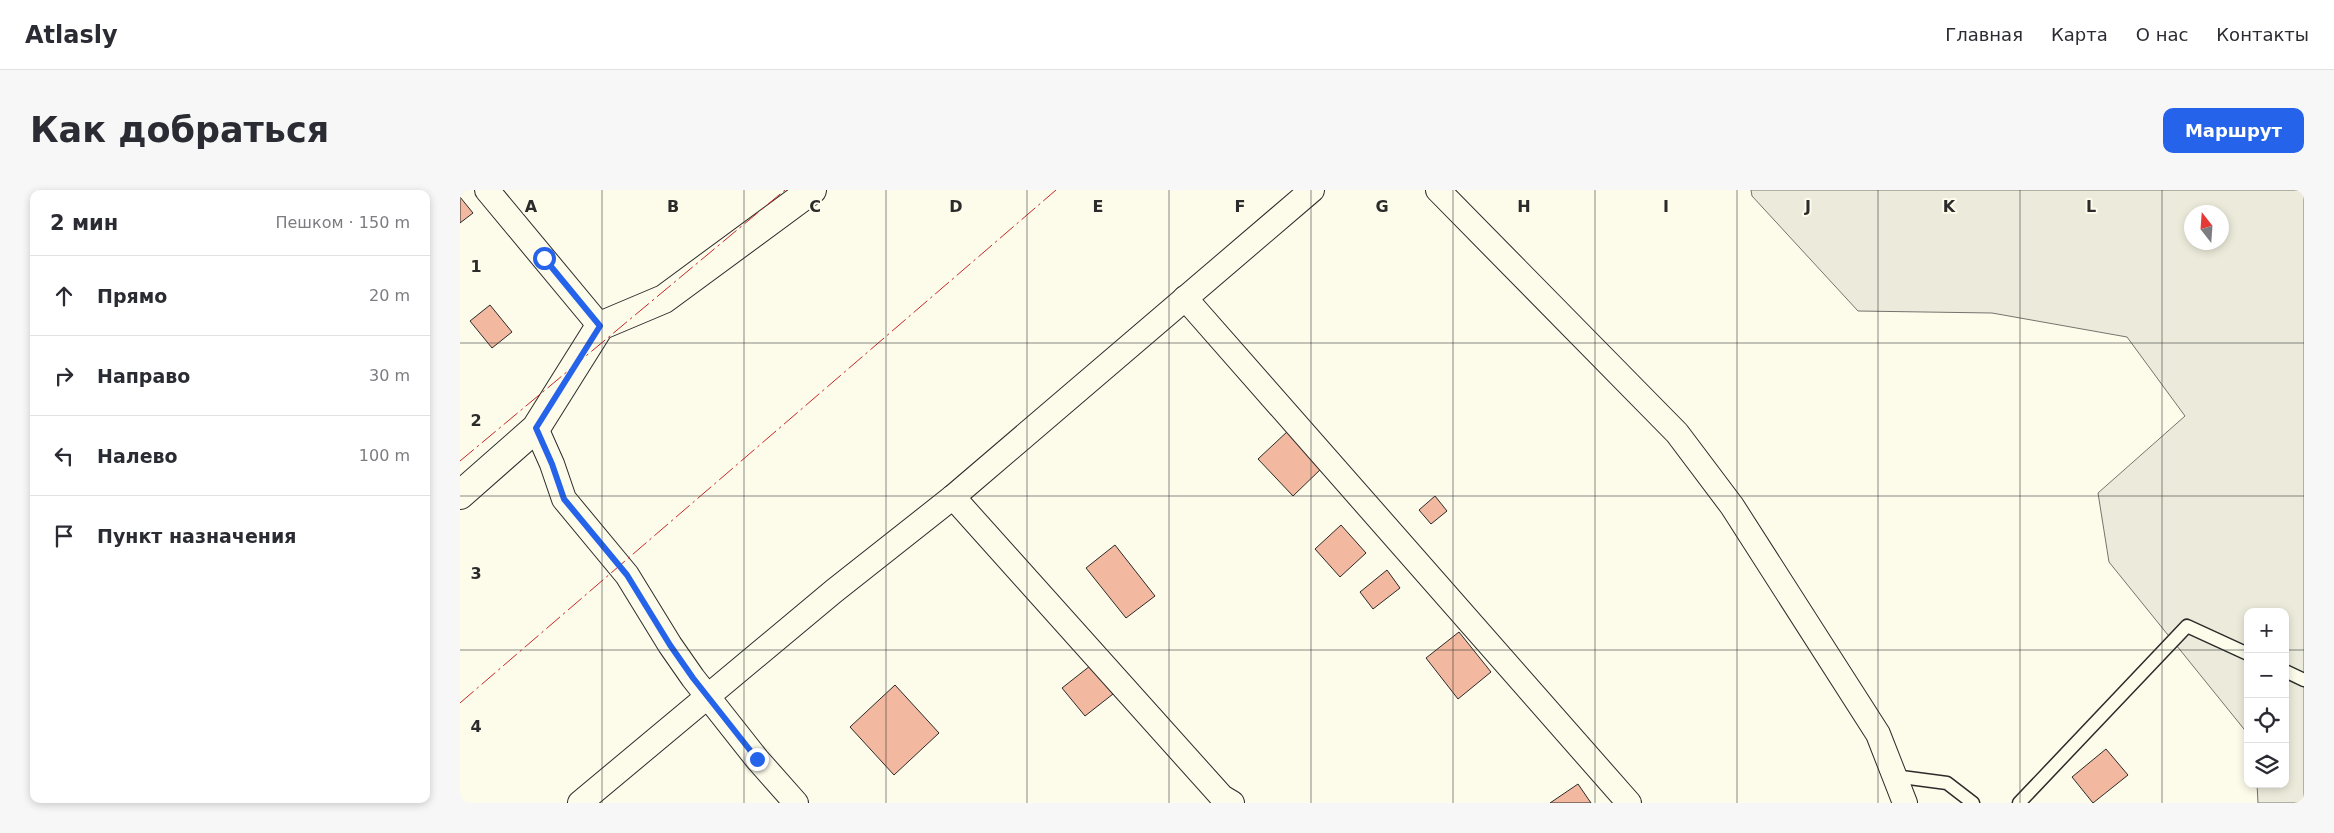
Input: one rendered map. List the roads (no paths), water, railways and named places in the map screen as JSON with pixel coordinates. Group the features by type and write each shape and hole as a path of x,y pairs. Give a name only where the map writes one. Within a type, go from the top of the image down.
{"street":[{"path":"487,190 600,326"},
{"path":"460,494 536,428 600,326 664,299 812,190"},
{"path":"580,803 708,696 953,497 1312,190"},
{"path":"1438,190 1677,434 1732,506 1878,734 1905,803"},
{"path":"1186,298 1629,803"},
{"path":"536,428 552,464 564,499 627,575 670,645 708,696 757,759 796,803"},
{"path":"953,497 1222,797 1232,803"}],"lane":[{"path":"2019,803 2187,626 2246,653"},
{"path":"2289,673 2304,680"},
{"path":"1894,776 1946,783 1973,803"}]}
